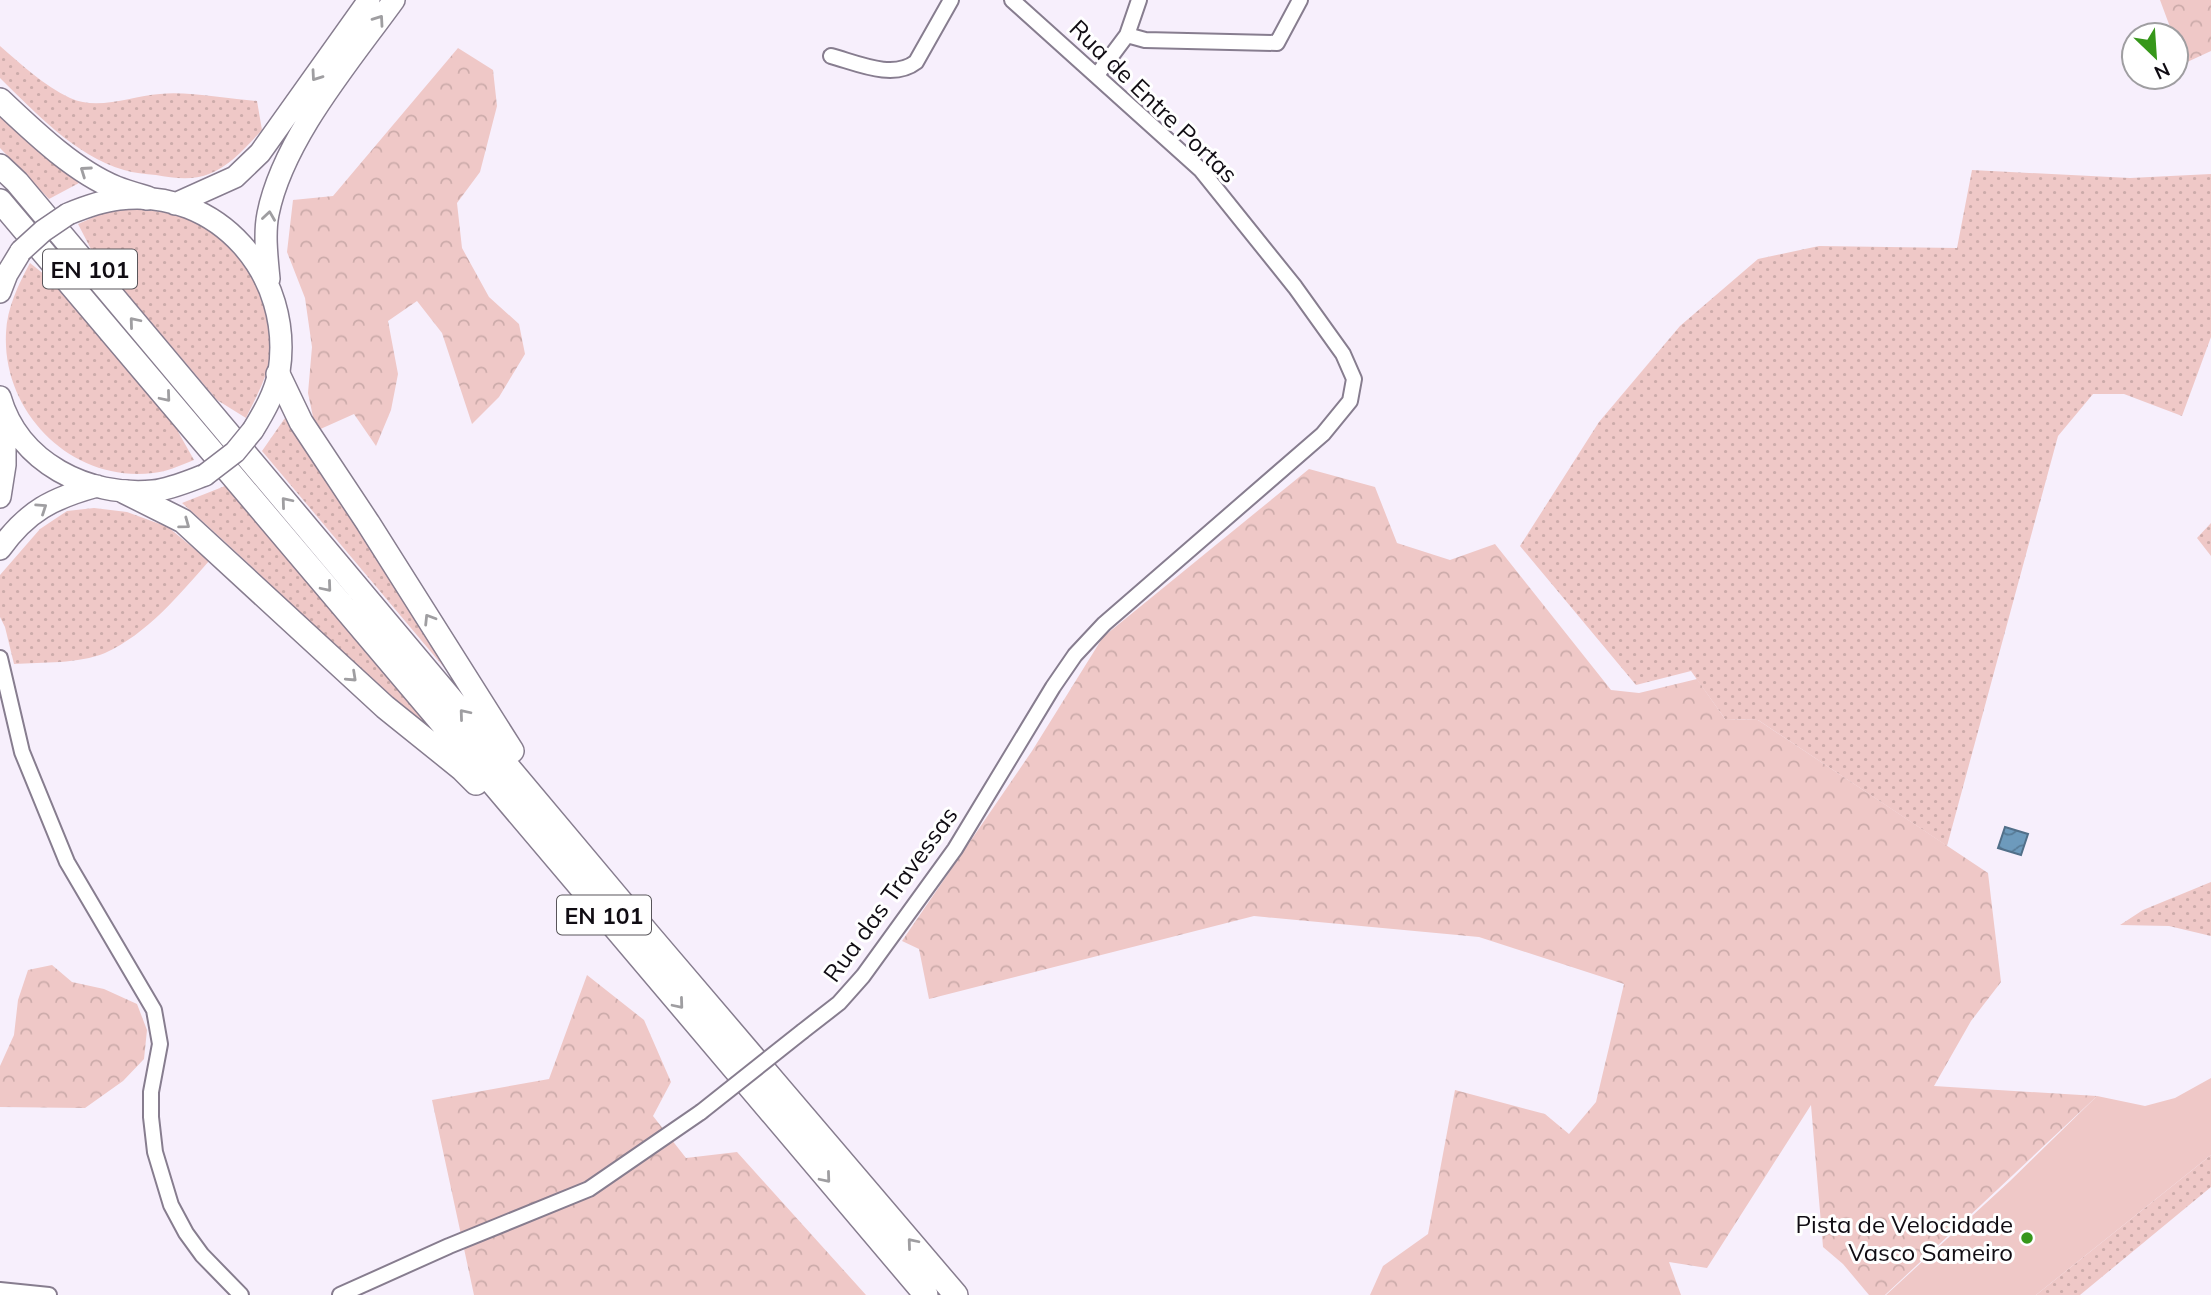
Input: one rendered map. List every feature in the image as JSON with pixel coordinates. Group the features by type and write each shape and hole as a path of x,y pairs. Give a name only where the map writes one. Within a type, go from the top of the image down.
{"highway":[{"path":"0,100 31,130 88,174 115,188 147,198"},
{"name":"EN 101","path":"0,166 26,193 649,935 956,1295"},
{"name":"EN 101","path":"0,201 926,1295"},
{"path":"278,374 301,422 419,603 506,744 637,905 649,935"},
{"path":"125,492 183,521 385,707 462,769 507,816 624,954 656,977"}],"main road":[{"path":"175,204 235,177 260,153 369,0"},
{"path":"269,284 267,216 285,164 303,128 394,0"},
{"path":"0,292 21,251 43,231 68,214 93,204 147,198 203,214 235,237 249,251 269,284 279,313 282,344 278,374 269,404 235,452 205,475 156,491 125,492 69,478 46,463 23,441 2,406"},
{"path":"0,497 5,465 2,406"},
{"path":"0,549 41,506 97,486"}],"street":[{"path":"831,56 868,66 898,71 907,69 916,62 951,0"},
{"name":"Rua de Entre Portas","path":"1012,0 1201,170 1296,287 1343,354 1354,379"},
{"path":"1097,75 1127,35 1139,0"},
{"path":"1127,35 1145,40 1277,43 1300,0"},
{"name":"Rua das Travessas","path":"340,1295 449,1246 589,1189 701,1112 839,1003 863,976 955,849 1075,655 1104,624 1323,434 1350,401 1354,379"},
{"path":"0,658 22,752 67,862 154,1010 160,1044 151,1093 151,1117 155,1152 171,1205 202,1255 241,1295"},
{"path":"0,1290 48,1295"}],"green space":[{"path":"2160,0 2211,0 2211,51 2190,61 2190,21 2168,21"},
{"path":"0,46 51,87 81,102 115,102 171,93 257,101 262,130 231,161 203,176 176,178 124,170 72,144 0,78"},
{"path":"458,48 493,70 497,106 480,172 457,203 462,248 489,297 519,324 525,354 499,397 472,424 442,333 417,301 388,321 398,374 391,410 376,446 354,414 316,431 308,393 312,347 305,298 287,252 293,200 333,196"},
{"path":"0,113 79,183 49,199 0,148"},
{"path":"1972,170 2130,178 2211,174 2211,337 2182,416 2124,394 2093,394 2058,436 1947,846 1758,720 1725,719 1691,671 1636,685 1520,546 1599,422 1680,326 1758,259 1819,246 1957,248"},
{"path":"126,209 166,213 200,225 236,253 250,271 267,312 271,335 266,373 246,418 217,400 94,255 78,224 101,214"},
{"path":"30,263 55,283 176,428 194,460 153,473 123,473 95,467 70,454 48,437 29,415 16,390 8,362 6,333 14,297"},
{"path":"285,418 371,544 474,703 262,451"},
{"path":"1309,469 1375,487 1397,543 1450,560 1495,544 1611,690 1639,693 1697,679 1725,719 1758,720 1988,873 2001,982 1971,1021 1934,1086 2097,1096 1885,1295 1869,1295 1843,1264 1823,1247 1811,1105 1707,1268 1669,1262 1681,1295 1370,1295 1383,1266 1428,1234 1455,1090 1545,1114 1569,1134 1596,1102 1624,984 1479,937 1254,916 929,999 919,949 902,941 1032,751 1103,637"},
{"path":"225,486 438,736 373,680 182,503"},
{"path":"94,508 127,512 168,527 209,561 162,613 135,635 105,653 60,662 14,664 0,617 0,575 40,529 67,511"},
{"path":"2211,523 2211,556 2197,538"},
{"path":"2211,882 2211,936 2169,926 2120,925 2143,910"},
{"path":"52,965 72,982 104,989 137,1004 147,1030 144,1059 123,1081 85,1108 0,1107 0,1066 14,1035 18,1000 28,970"},
{"path":"587,975 644,1020 671,1082 653,1116 686,1158 737,1152 866,1295 474,1295 432,1100 549,1079"},
{"name":"Pista de Velocidade Vasco Sameiro","path":"2211,1078 2211,1155 2036,1295 1886,1295 2010,1181 2097,1096 2145,1106 2175,1098"},
{"path":"2211,1155 2211,1187 2080,1295 2036,1295"}],"water":[{"path":"2005,827 2028,834 2021,855 1998,848"}],"place":[{"name":"Pista de Velocidade Vasco Sameiro","path":"2027,1238"}]}
